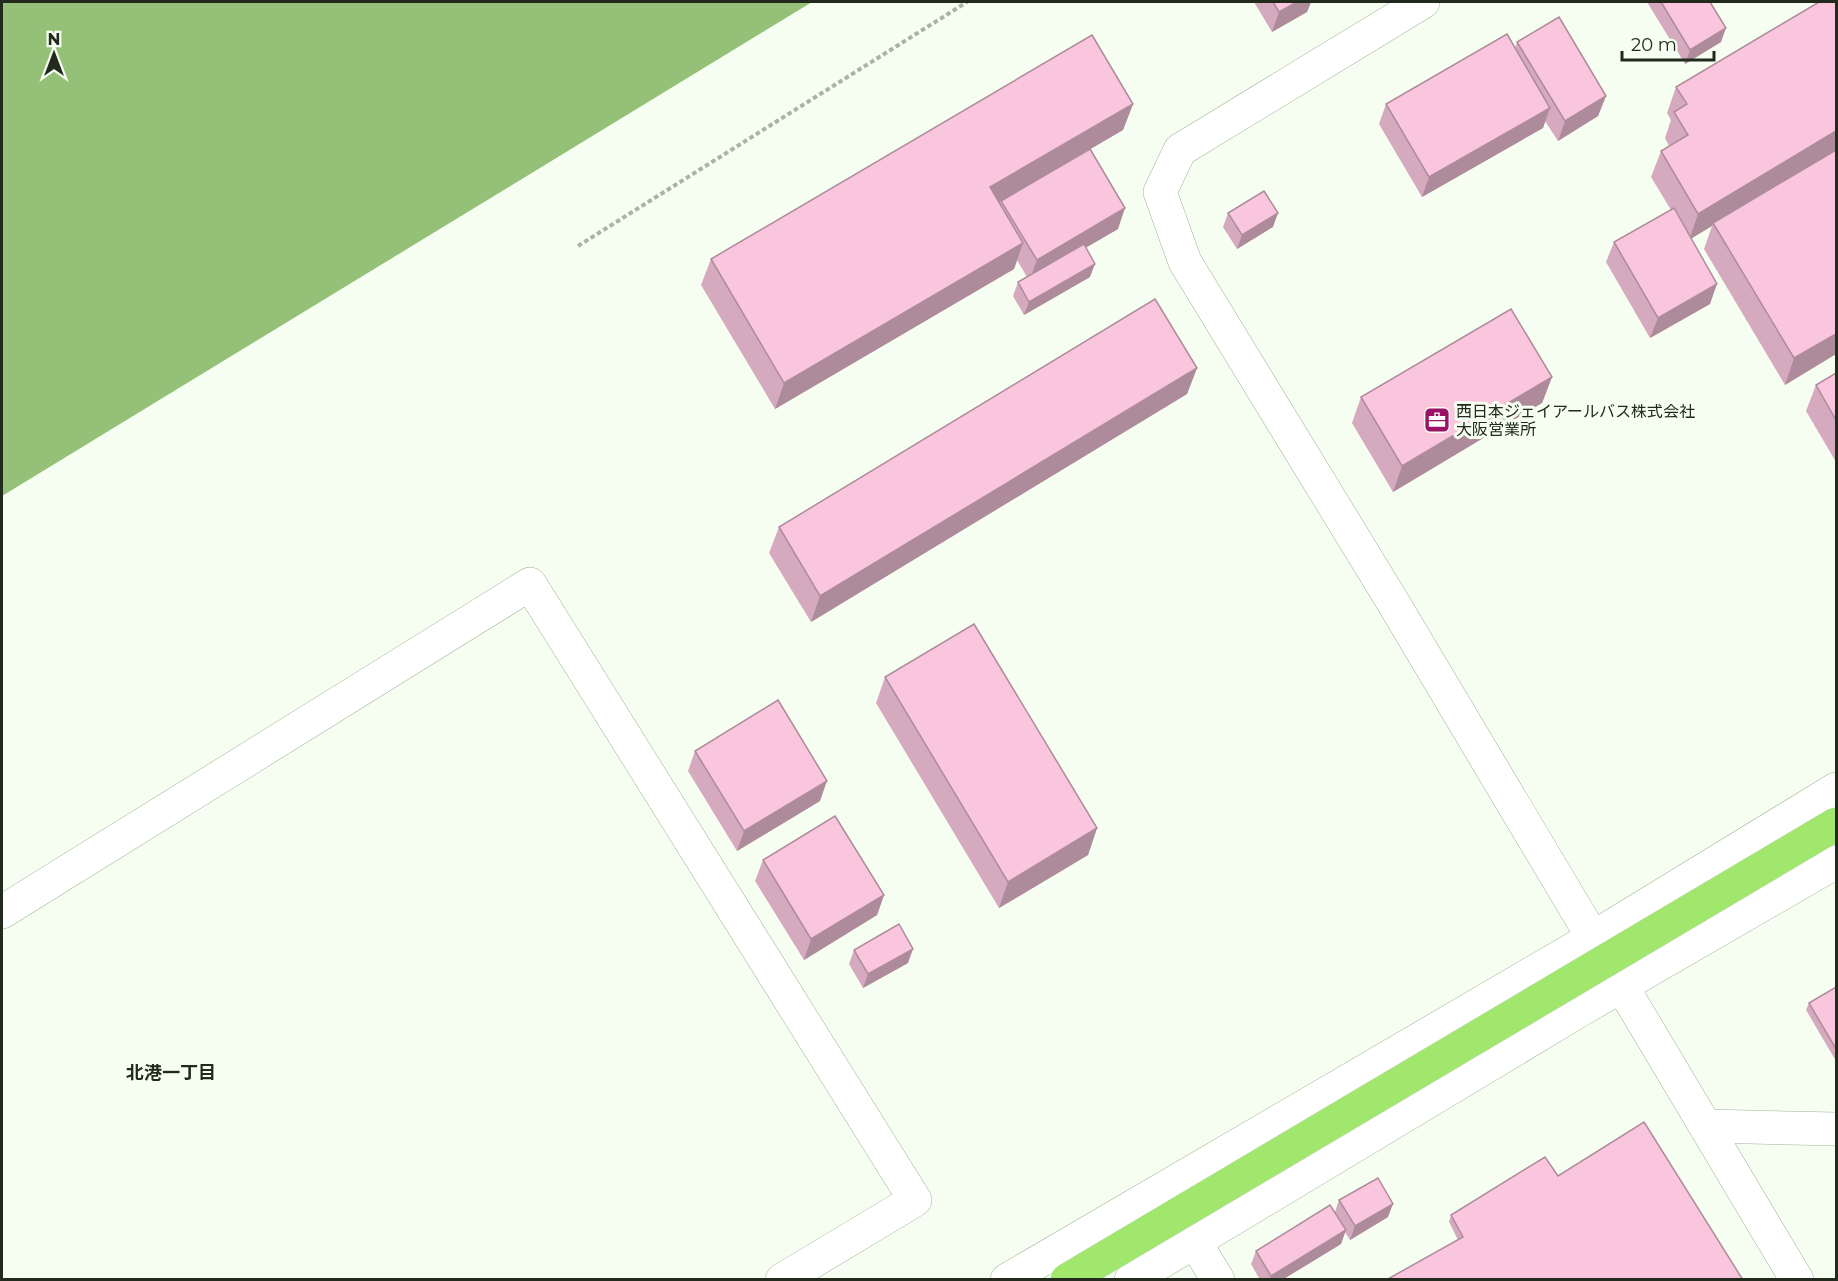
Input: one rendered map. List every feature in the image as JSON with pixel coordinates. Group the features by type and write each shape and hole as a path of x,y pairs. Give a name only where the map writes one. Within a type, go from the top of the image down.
{"highway":[{"path":"1067,1280 1836,824"}],"street":[{"path":"1423,2 1180,150 1160,192 1185,262 1594,937 1797,1280"},
{"path":"2,912 530,584 915,1200 782,1280"},
{"path":"1007,1280 1594,937 1836,789"},
{"path":"1131,1280 1622,986 1836,862"},
{"path":"1706,1126 1836,1129"},
{"path":"1195,1242 1218,1280"}],"path":[{"path":"578,246 967,2"}],"shaded area":[{"path":"2,2 812,2 2,496"}],"building":[{"path":"1273,2 1297,2 1279,12"},
{"path":"1661,2 1710,2 1726,28 1690,50"},
{"path":"1819,2 1836,2 1836,131 1698,214 1661,151 1688,135 1674,112 1687,104 1676,87"},
{"path":"1559,17 1606,96 1565,121 1517,42"},
{"path":"1507,34 1550,108 1429,177 1386,104"},
{"path":"1092,35 1133,104 990,187 1023,243 784,383 711,259"},
{"path":"1090,149 1125,208 1037,260 1001,201"},
{"path":"1836,150 1836,334 1794,358 1713,223"},
{"path":"1264,191 1278,213 1242,235 1228,213"},
{"path":"1674,208 1717,284 1658,318 1614,242"},
{"path":"1084,244 1095,264 1029,302 1018,282"},
{"path":"1155,299 1197,368 820,596 779,527"},
{"path":"1511,309 1552,377 1402,466 1361,397"},
{"path":"1836,373 1836,420 1816,385"},
{"path":"974,624 1097,828 1008,882 885,677"},
{"path":"778,700 827,781 744,831 695,751"},
{"path":"835,816 884,895 811,939 763,860"},
{"path":"899,924 913,949 868,974 854,950"},
{"path":"1836,987 1836,1049 1809,1003"},
{"path":"1644,1122 1743,1280 1386,1280 1463,1237 1451,1215 1545,1157 1558,1176"},
{"path":"1378,1178 1393,1204 1355,1226 1339,1200"},
{"path":"1330,1205 1346,1230 1271,1276 1256,1251"}],"place":[{"name":"西日本ジェイアールバス株式会社 大阪営業所","path":"1437,420"}],"district":[{"name":"北港一丁目","path":"171,1073"}]}
